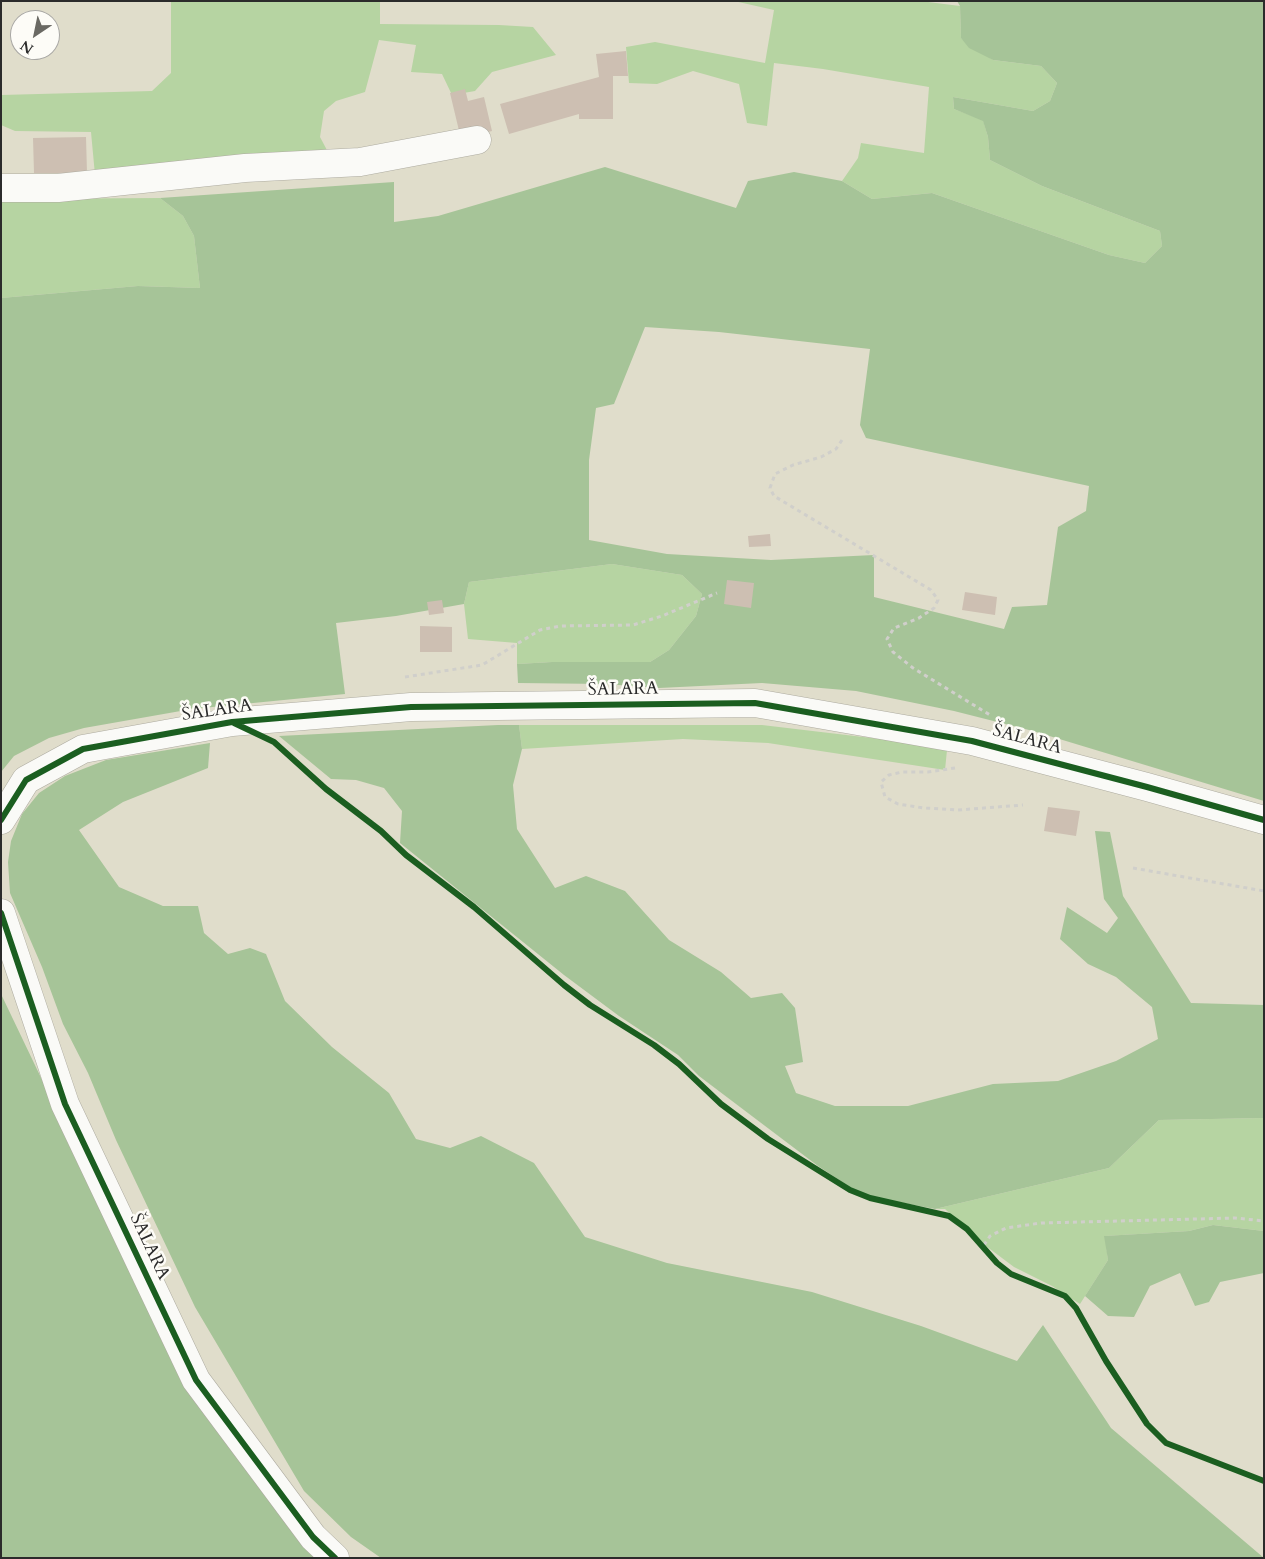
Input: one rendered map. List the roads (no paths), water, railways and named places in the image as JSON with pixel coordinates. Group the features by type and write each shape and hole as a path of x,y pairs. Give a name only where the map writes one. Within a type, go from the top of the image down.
{"street":[{"path":"1,188 58,188 245,168 360,162 477,140"},
{"name":"ŠALARA","path":"1,820 26,780 83,749 232,722 411,707 755,703 972,741 1147,786 1264,820"},
{"name":"ŠALARA","path":"1,913 64,1104 196,1380 313,1537 335,1558"}]}
